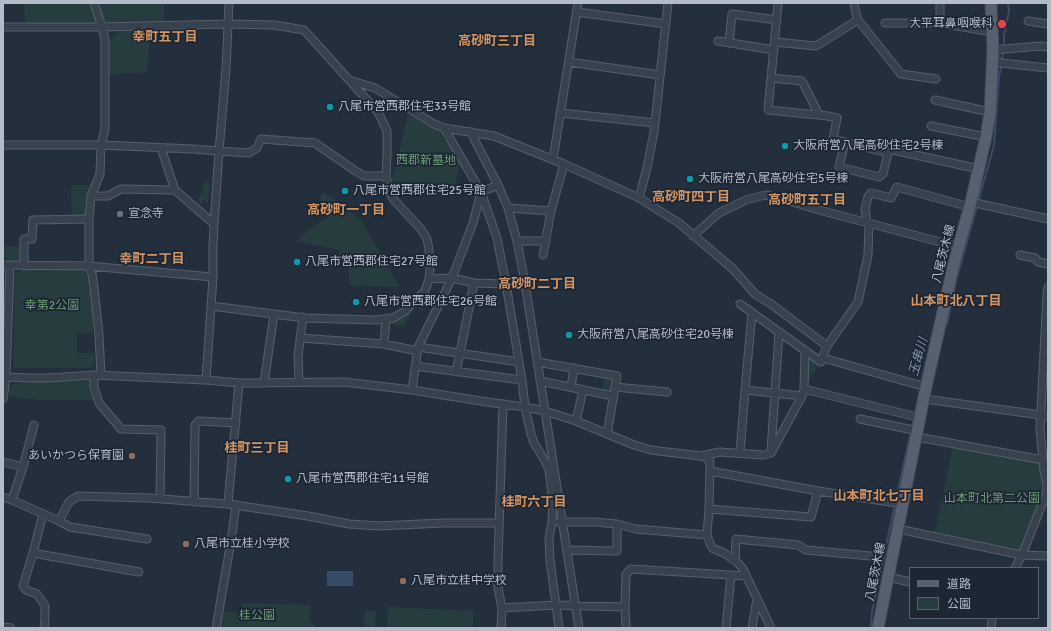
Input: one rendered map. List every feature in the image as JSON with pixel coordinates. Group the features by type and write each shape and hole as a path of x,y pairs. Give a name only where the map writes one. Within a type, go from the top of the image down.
{"main road":[{"name":"八尾茨木線","path":"878,628 888,578 886,558 898,529 901,504 917,433 918,417 925,399 923,386 939,331 959,247 974,204 999,62 992,32 991,3"}],"street":[{"path":"94,3 105,40 106,99 105,129 101,145 100,174 91,196 89,219 89,266 94,288 98,331 97,375 94,387 99,403 122,429 161,430 160,499"},
{"path":"206,380 213,277 218,152 224,91 229,3"},
{"path":"553,159 578,3"},
{"path":"638,198 647,168 655,123 668,3"},
{"path":"778,3 768,110 836,118 833,139 888,152 893,150 979,169"},
{"path":"854,3 858,20 901,74 936,79"},
{"path":"940,3 940,23"},
{"path":"577,12 666,24"},
{"path":"729,43 732,14 777,20"},
{"path":"775,42 816,46 858,20"},
{"path":"1028,21 1048,24"},
{"path":"886,23 940,23 992,32"},
{"path":"3,27 102,27 228,24 274,25 304,30 378,112 387,131 386,176 390,193 394,200 421,229 427,239 430,258 429,279 425,291 404,312 393,318 376,320 303,317 211,306"},
{"path":"718,41 774,50"},
{"path":"996,50 1041,46 1048,47"},
{"path":"569,62 660,75"},
{"path":"999,62 1048,68"},
{"path":"771,78 802,81 819,115"},
{"path":"349,80 375,88 434,124 444,128 494,136 553,159 638,198 679,223 733,270 755,294 771,304 827,346"},
{"path":"935,100 990,112"},
{"path":"561,112 655,123"},
{"path":"931,126 986,137"},
{"path":"444,128 460,153 481,192 497,238 522,380 525,407 531,434 534,443 549,470 553,502 552,522 549,538 550,560 559,628"},
{"path":"470,131 498,185 508,208 517,241 525,283 579,628"},
{"path":"3,144 101,145 249,153 257,148 261,139 316,143 364,176 386,176"},
{"path":"845,142 839,167 879,177 883,174 888,152"},
{"path":"160,148 175,190 214,224"},
{"path":"543,255 551,211 564,164"},
{"path":"481,192 498,185"},
{"path":"740,304 821,362 827,346 858,302 868,254 868,223 865,209 868,197 871,193 891,198 897,187 1048,219"},
{"path":"91,196 108,196 121,189 175,190"},
{"path":"412,390 418,349 452,278 473,223 481,192"},
{"path":"693,236 718,213 746,200 765,195 959,247"},
{"path":"508,208 551,211"},
{"path":"24,266 24,239 32,239 33,220 89,219"},
{"path":"517,241 546,241"},
{"path":"1020,255 1035,258 1038,262 1048,264"},
{"path":"3,399 5,377 7,265 89,266 213,277"},
{"path":"429,279 452,278 474,283 525,283"},
{"path":"456,372 474,283"},
{"path":"1016,567 1046,500 1047,492 1040,429 1044,416 1048,287"},
{"path":"740,453 752,312"},
{"path":"264,383 274,314"},
{"path":"299,382 298,356 303,317"},
{"path":"384,344 386,319"},
{"path":"771,453 779,333"},
{"path":"300,338 384,344 519,362"},
{"path":"5,377 49,378 97,375 239,383 344,382 412,390 525,407 576,421 634,445 651,450 703,456 720,452 763,455 771,453 802,396 804,389 805,351"},
{"path":"823,358 923,386"},
{"path":"537,362 617,376 607,434"},
{"path":"415,366 522,380"},
{"path":"571,387 574,368"},
{"path":"540,381 614,396"},
{"path":"228,504 239,383"},
{"path":"615,387 667,392"},
{"path":"804,389 918,417"},
{"path":"576,421 583,390"},
{"path":"745,390 802,396"},
{"path":"925,399 1044,416"},
{"path":"501,628 502,608 498,588 498,560 503,404"},
{"path":"860,419 907,428 917,433 1043,460"},
{"path":"194,502 195,425 199,421 236,423"},
{"path":"12,500 23,467 34,425"},
{"path":"703,456 710,461 710,508 707,535 712,548 724,553 743,569 771,628"},
{"path":"3,462 23,467"},
{"path":"710,471 818,491 901,504"},
{"path":"710,508 811,516 818,491"},
{"path":"59,521 69,502 78,496 160,499 228,504 308,516 349,524 379,526 443,522 499,523"},
{"path":"3,498 12,500 70,527 147,539"},
{"path":"216,628 232,541 236,505"},
{"path":"43,514 23,586 26,590 37,594 45,606 44,628"},
{"path":"552,522 595,522 617,524 636,529 707,535"},
{"path":"567,550 617,551 617,524"},
{"path":"898,529 1022,555 1048,556"},
{"path":"735,561 736,539 798,545 806,550 886,558"},
{"path":"33,553 139,572"},
{"path":"626,628 626,574 631,569 746,576"},
{"path":"726,628 731,575"},
{"path":"888,578 909,582"},
{"path":"752,628 757,598"},
{"path":"502,608 556,605 625,607"},
{"path":"3,626 11,628"}],"green space":[{"path":"24,3 90,3 97,22 94,25 25,23"},
{"path":"96,3 164,3 164,22 110,25 102,21"},
{"path":"151,29 147,72 109,75 109,41 119,32"},
{"name":"西郡新墓地","path":"408,114 438,130 460,162 453,197 391,181 396,167"},
{"path":"205,181 210,182 208,204 204,200 198,207 197,206"},
{"path":"73,185 90,185 88,192 87,213 83,217 72,217 71,188"},
{"path":"323,192 335,199 361,220 400,287 350,285 347,257 339,255 340,250 296,241 303,234 329,216 320,197"},
{"path":"3,246 21,247 22,256 19,261 10,262 3,255"},
{"name":"幸第2公園","path":"24,270 85,270 87,274 92,307 93,333 77,334 77,353 94,353 94,361 91,368 13,368 15,272"},
{"path":"410,309 412,310 404,327 389,323 391,321"},
{"path":"806,355 819,364 806,385"},
{"path":"605,377 614,380 612,390 609,393 602,391"},
{"path":"92,381 94,395 93,400 40,400 8,396 8,389 15,383"},
{"name":"山本町北第二公園","path":"953,446 1038,463 1045,484 1044,495 1020,549 935,532"},
{"name":"桂公園","path":"243,603 311,605 310,622 318,628 219,628 223,611 240,613"},
{"path":"388,607 474,611 473,628 387,628"},
{"path":"365,611 376,611 375,628 364,628"}],"water":[{"path":"327,571 353,571 353,586 327,586"}],"waterway":[{"name":"玉串川","path":"1004,47 1004,35 1009,12 1008,3"},
{"name":"玉串川","path":"1002,61 1003,51"},
{"name":"玉串川","path":"944,327 947,324 957,277 994,145 999,76 1002,65"},
{"name":"玉串川","path":"929,349 931,338 933,336"},
{"name":"玉串川","path":"912,427 914,418"},
{"name":"玉串川","path":"871,628 872,612 911,431"}],"place":[{"name":"大平耳鼻咽喉科","path":"1002,24"},
{"name":"八尾市営西郡住宅33号館","path":"330,107"},
{"name":"大阪府営八尾高砂住宅2号棟","path":"785,146"},
{"name":"大阪府営八尾高砂住宅5号棟","path":"690,179"},
{"name":"八尾市営西郡住宅25号館","path":"345,191"},
{"name":"宣念寺","path":"120,214"},
{"name":"八尾市営西郡住宅27号館","path":"297,262"},
{"name":"八尾市営西郡住宅26号館","path":"356,302"},
{"name":"大阪府営八尾高砂住宅20号棟","path":"569,335"},
{"name":"あいかつら保育園","path":"132,456"},
{"name":"八尾市営西郡住宅11号館","path":"288,479"},
{"name":"八尾市立桂小学校","path":"186,544"},
{"name":"八尾市立桂中学校","path":"403,581"}],"district":[{"name":"幸町五丁目","path":"165,38"},
{"name":"高砂町三丁目","path":"497,42"},
{"name":"高砂町四丁目","path":"691,198"},
{"name":"高砂町五丁目","path":"807,201"},
{"name":"高砂町一丁目","path":"346,211"},
{"name":"幸町二丁目","path":"152,260"},
{"name":"高砂町二丁目","path":"537,285"},
{"name":"山本町北八丁目","path":"956,302"},
{"name":"桂町三丁目","path":"257,449"},
{"name":"山本町北七丁目","path":"879,497"},
{"name":"桂町六丁目","path":"534,503"}]}
